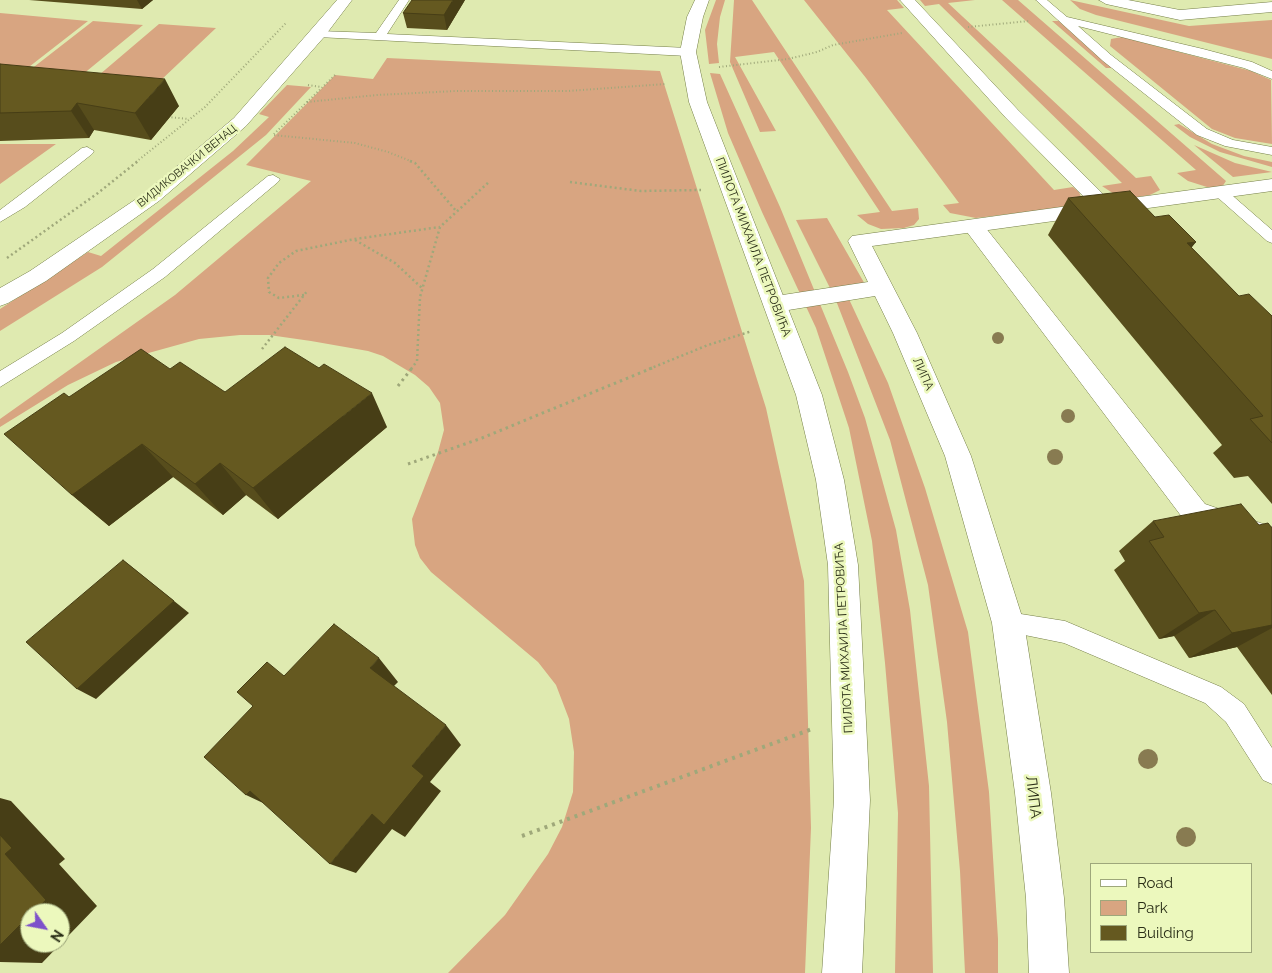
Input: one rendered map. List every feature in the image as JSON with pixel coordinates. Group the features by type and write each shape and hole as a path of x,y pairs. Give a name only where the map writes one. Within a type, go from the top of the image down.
{"street":[{"name":"ВИДИКОВАЧКИ ВЕНАЦ","path":"0,298 38,276 152,197 240,122 318,34 345,0"},
{"name":"ПИЛОТА МИХАИЛА ПЕТРОВИЋА","path":"702,0 695,17 688,52 704,74 708,132 810,395 830,480 843,565 852,800 842,973"},
{"path":"907,0 1012,114 1111,206"},
{"path":"1106,0 1180,15 1272,7"},
{"name":"ЛИПА","path":"1049,973 1045,898 1008,623 958,456 909,342 859,241 1272,186"},
{"path":"974,227 1195,513 1272,540"},
{"path":"779,313 881,287"}],"lane":[{"path":"380,38 404,0"},
{"path":"1041,0 1107,58 1202,132 1230,143 1272,151"},
{"path":"1061,18 1199,52 1272,75"},
{"path":"318,34 688,52"},
{"path":"0,217 20,204 87,151"},
{"path":"0,380 68,337 160,273 273,179"},
{"path":"1221,192 1272,238"},
{"path":"1111,206 1136,223"},
{"path":"1008,623 1065,632 1214,695 1235,714 1272,771"}],"path":[{"path":"0,262 98,193 205,107 290,19"},
{"path":"307,102 377,94 456,91 568,91 704,74 752,64"},
{"path":"335,75 273,135 355,143 388,152 415,163 457,212"},
{"path":"164,116 190,119"},
{"path":"398,386 417,361 420,297 440,227 490,181"},
{"path":"570,182 641,191 732,190"},
{"path":"304,295 279,298 269,292 268,278 279,263 296,252 355,239 440,227"},
{"path":"355,239 395,262 422,288"},
{"path":"262,349 308,290"},
{"path":"408,464 508,428 779,313"},
{"path":"522,836 850,714"}],"green space":[{"path":"716,0 725,0 720,17 717,44 719,63 709,64 705,30"},
{"path":"734,0 752,0 892,211 918,208 919,219 914,225 904,228 881,229 868,224 857,215 880,212 774,52 735,57 776,131 760,132 730,62"},
{"path":"804,0 897,0 904,8 887,10 1054,190 1073,187 1079,192 1081,197 1068,207 976,218 950,213 943,205 959,203 866,78"},
{"path":"920,0 975,0 948,3 1136,178 1151,176 1160,190 1150,195 1131,198 1114,194 1102,186 1122,183 939,4 925,6"},
{"path":"1002,0 1018,0 1226,181 1222,187 1207,187 1188,181 1177,173 1196,170"},
{"path":"1070,0 1189,26 1272,20 1272,59 1096,15 1080,9"},
{"path":"0,13 88,21 25,70 0,68"},
{"path":"93,21 143,25 82,75 30,70"},
{"path":"1052,21 1059,21 1113,68 1106,68"},
{"path":"159,24 216,28 160,81 99,75"},
{"path":"1122,37 1251,71 1271,80 1272,144 1235,138 1212,129 1110,46 1111,39"},
{"path":"387,58 660,71 766,408 804,581 811,828 805,973 448,973 505,915 548,854 562,827 573,792 574,752 569,719 556,685 538,662 431,572 420,558 415,545 412,519 438,452 444,430 440,403 429,387 415,375 383,356 368,351 311,341 269,335 240,335 199,339 116,362 68,385 0,427 0,419 175,295 311,181 246,165 335,75 373,79"},
{"path":"710,73 720,74 780,207 848,372 865,418 896,530 910,610 929,786 933,973 895,973 898,813 872,541 849,428 816,328 762,212 728,133"},
{"path":"287,85 311,87 266,135 102,267 0,331 0,309 88,252 101,256 233,151 269,117 259,114"},
{"path":"1179,124 1212,144 1244,156 1272,162 1272,167 1220,152 1190,137 1174,125"},
{"path":"0,144 56,144 0,184"},
{"path":"1194,145 1235,163 1272,172 1233,177"},
{"path":"827,218 870,293 848,297 888,383 925,488 968,632 989,792 998,939 998,973 965,973 960,871 947,722 928,585 890,440 835,298 796,220"}],"building":[{"path":"412,0 453,0 444,15 403,13"},
{"path":"0,64 165,79 135,113 77,103 71,111 0,113"},
{"path":"1130,191 1155,217 1169,215 1196,242 1187,243 1239,296 1249,294 1272,316 1272,443 1250,419 1263,416 1068,198"},
{"path":"285,347 319,368 324,364 372,393 253,488 220,463 195,484 142,444 72,495 4,434 64,393 69,397 141,349 170,369 180,362 225,392"},
{"path":"1241,504 1259,525 1268,523 1272,528 1272,625 1232,633 1215,610 1199,613 1149,541 1164,537 1153,521"},
{"path":"123,560 174,601 77,689 26,642"},
{"path":"334,624 379,658 370,668 446,725 412,766 424,776 384,825 372,814 330,864 250,791 246,795 204,757 253,706 237,692 267,662 284,676"},
{"path":"0,835 12,848 5,854 46,900 43,903 20,903 20,925 0,945"}]}
